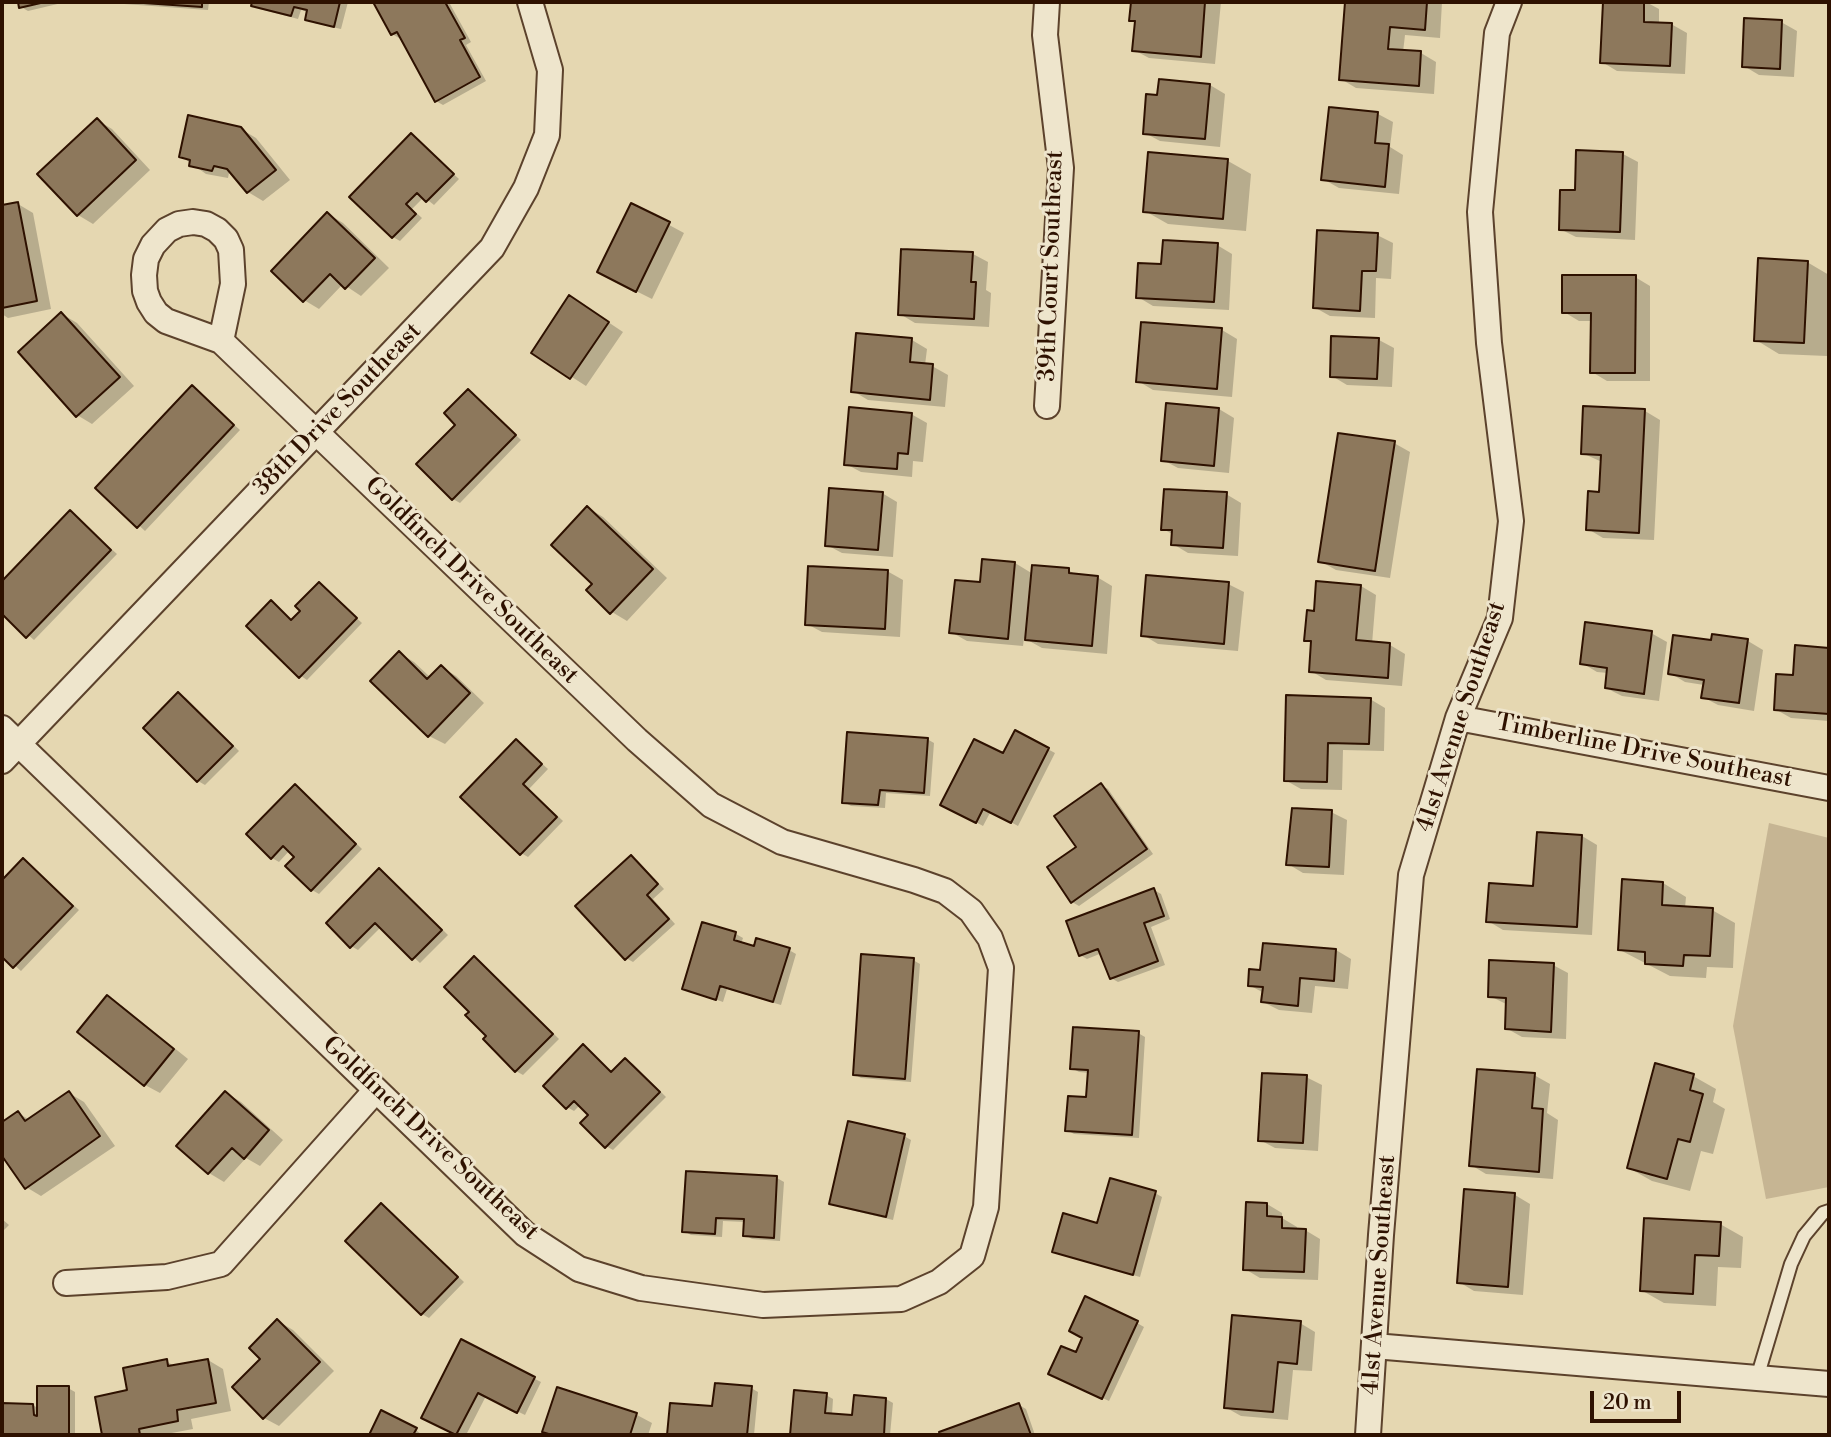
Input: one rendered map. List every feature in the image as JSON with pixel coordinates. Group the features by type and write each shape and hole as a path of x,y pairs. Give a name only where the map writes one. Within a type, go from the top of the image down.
{"street":[{"name":"38th Drive Southeast","path":"7,744 316,432 492,248 526,188 547,135 550,71 530,2"},
{"name":"39th Court Southeast","path":"1047,406 1061,168 1045,36 1048,2"},
{"name":"41st Avenue Southeast","path":"1368,1435 1411,875 1458,718 1500,618 1511,521 1489,343 1480,212 1497,33 1508,2"},
{"path":"179,224 206,224 226,239 231,250 233,284 221,341 166,321 149,303 144,275 146,259 153,244 167,230 179,224"},
{"name":"Goldfinch Drive Southeast","path":"7,744 376,1090 525,1234 579,1269 641,1289 763,1305 901,1299 939,1282 972,1256 985,1207 1001,968 990,938 971,911 945,891 782,842 711,805 637,740 221,341"},
{"name":"Timberline Drive Southeast","path":"1458,718 1829,788"},
{"path":"66,1283 167,1277 221,1264 376,1090"},
{"path":"1374,1346 1829,1384"}],"lane":[{"path":"1757,1378 1791,1264 1804,1236 1823,1213 1829,1211"}],"shaded area":[{"path":"1769,823 1829,838 1829,1187 1766,1199 1733,1026"}],"building":[{"path":"18,2 45,2 19,8"},
{"path":"129,2 202,2 202,7"},
{"path":"252,2 340,2 334,27 305,20 307,10 294,7 291,16 251,6"},
{"path":"373,2 445,2 465,38 460,40 480,77 435,102 397,32 391,35"},
{"path":"1131,2 1205,2 1201,57 1132,51 1135,21 1129,21"},
{"path":"1345,2 1427,2 1425,30 1390,27 1388,49 1421,51 1419,86 1339,80"},
{"path":"1603,2 1644,2 1644,22 1672,23 1670,66 1600,63"},
{"path":"1744,18 1782,20 1780,69 1742,67"},
{"path":"1159,79 1210,84 1205,139 1143,134 1146,94 1157,95"},
{"path":"1329,107 1378,112 1375,143 1389,144 1385,187 1321,180"},
{"path":"188,115 241,127 276,170 247,193 227,169 214,166 212,171 189,166 190,160 179,157"},
{"path":"97,118 136,160 77,216 37,174"},
{"path":"411,133 454,174 426,202 417,193 406,204 416,214 392,238 349,197"},
{"path":"1576,150 1623,152 1620,232 1559,230 1560,190 1575,190"},
{"path":"1148,152 1228,159 1223,219 1143,212"},
{"path":"18,202 37,301 2,308 2,205"},
{"path":"631,203 670,222 636,292 597,272"},
{"path":"327,212 375,258 345,289 330,274 303,302 271,271"},
{"path":"1317,230 1378,233 1376,271 1362,271 1360,311 1313,308"},
{"path":"1163,240 1218,243 1214,302 1136,298 1138,263 1161,264"},
{"path":"901,249 973,252 971,282 976,282 974,319 898,315"},
{"path":"1758,258 1808,261 1804,343 1754,341"},
{"path":"1562,275 1636,275 1635,373 1590,373 1591,313 1562,313"},
{"path":"569,295 609,322 570,379 531,353"},
{"path":"61,312 120,377 76,417 18,352"},
{"path":"1141,322 1222,328 1217,389 1136,382"},
{"path":"856,333 912,338 910,362 933,364 930,400 851,392"},
{"path":"1331,336 1379,338 1377,379 1330,377"},
{"path":"192,385 234,425 137,528 95,488"},
{"path":"468,389 516,435 452,500 416,464 455,425 444,413"},
{"path":"1166,403 1219,408 1214,466 1161,461"},
{"path":"1583,406 1645,409 1639,533 1586,530 1588,491 1599,492 1601,455 1581,454"},
{"path":"849,407 912,413 908,454 898,453 897,469 844,465"},
{"path":"1338,433 1395,441 1375,571 1318,562"},
{"path":"829,488 883,492 878,550 825,546"},
{"path":"1164,489 1227,492 1223,548 1171,545 1172,530 1161,530"},
{"path":"587,506 653,569 610,614 586,590 592,584 551,545"},
{"path":"70,510 111,550 26,638 2,614 2,581"},
{"path":"982,559 1015,562 1008,639 949,633 955,580 980,582"},
{"path":"1032,565 1069,568 1069,573 1098,576 1092,646 1025,640"},
{"path":"808,566 888,570 885,629 805,625"},
{"path":"1146,575 1229,582 1224,644 1141,636"},
{"path":"1316,581 1361,585 1356,640 1390,643 1388,678 1309,672 1311,641 1304,641 1307,610 1314,611"},
{"path":"319,582 357,618 299,678 246,626 271,600 291,620 300,611 295,606"},
{"path":"1585,622 1652,631 1644,694 1605,688 1607,668 1580,664"},
{"path":"1712,634 1748,639 1739,703 1701,698 1704,680 1668,674 1673,635 1711,640"},
{"path":"1795,645 1829,648 1829,714 1774,710 1776,674 1793,675"},
{"path":"399,651 427,679 441,665 470,693 428,737 370,681"},
{"path":"178,692 233,746 197,782 143,728"},
{"path":"1286,695 1371,698 1369,744 1328,743 1327,782 1284,781"},
{"path":"1015,730 1049,748 1011,823 983,809 976,823 940,805 974,739 1003,753"},
{"path":"847,732 928,738 924,793 880,790 878,805 842,803"},
{"path":"516,739 542,764 523,784 557,817 520,855 460,797"},
{"path":"1101,783 1147,849 1071,903 1047,867 1076,847 1054,816"},
{"path":"295,784 356,844 311,891 285,866 294,857 283,846 271,859 246,834"},
{"path":"1292,808 1332,810 1329,867 1286,865"},
{"path":"1537,832 1582,835 1577,927 1486,922 1489,883 1533,886"},
{"path":"631,855 658,884 647,895 669,919 625,960 575,906"},
{"path":"23,858 73,906 13,968 2,957 2,880"},
{"path":"379,868 442,930 412,960 375,923 350,948 326,923"},
{"path":"1622,879 1663,882 1662,905 1713,908 1710,956 1684,955 1683,966 1645,964 1645,952 1618,950"},
{"path":"1154,888 1164,916 1144,923 1158,961 1110,979 1098,949 1079,956 1066,921"},
{"path":"702,922 736,932 734,940 754,946 756,938 790,948 773,1002 720,986 716,1000 682,989"},
{"path":"1263,943 1336,949 1334,981 1300,978 1298,1006 1261,1002 1263,987 1248,986 1249,969 1260,970"},
{"path":"861,954 914,958 905,1079 853,1075"},
{"path":"474,956 553,1034 515,1072 483,1039 486,1036 465,1015 469,1012 444,987"},
{"path":"1489,960 1554,963 1551,1032 1505,1029 1506,998 1488,997"},
{"path":"107,995 174,1049 144,1086 77,1032"},
{"path":"1073,1027 1139,1031 1132,1135 1065,1131 1068,1096 1086,1097 1088,1070 1070,1069"},
{"path":"583,1044 611,1072 625,1058 660,1092 605,1148 580,1123 588,1115 574,1101 566,1109 543,1086"},
{"path":"1655,1063 1694,1074 1690,1090 1703,1094 1690,1142 1678,1139 1667,1179 1627,1168"},
{"path":"1477,1069 1535,1073 1532,1108 1543,1109 1539,1172 1469,1166"},
{"path":"1262,1073 1307,1075 1303,1143 1258,1141"},
{"path":"69,1091 100,1136 25,1189 2,1156 2,1122 18,1111 25,1121"},
{"path":"225,1091 269,1130 244,1159 232,1148 208,1174 176,1146"},
{"path":"848,1121 905,1134 886,1217 829,1204"},
{"path":"686,1171 777,1176 774,1238 743,1236 744,1219 716,1218 715,1234 682,1232"},
{"path":"1110,1178 1156,1191 1133,1275 1052,1252 1063,1213 1097,1223"},
{"path":"1464,1189 1515,1193 1508,1287 1457,1283"},
{"path":"1246,1202 1267,1203 1267,1216 1282,1217 1282,1228 1306,1229 1304,1272 1243,1270"},
{"path":"381,1203 458,1277 421,1315 345,1241"},
{"path":"1644,1218 1721,1222 1719,1256 1695,1255 1693,1294 1640,1291"},
{"path":"1085,1296 1138,1321 1102,1399 1048,1374 1061,1346 1076,1352 1082,1338 1069,1331"},
{"path":"1232,1315 1301,1321 1297,1364 1278,1362 1273,1412 1224,1408"},
{"path":"277,1319 320,1362 263,1419 232,1387 260,1359 249,1348"},
{"path":"461,1339 535,1377 517,1413 478,1393 456,1435 421,1418"},
{"path":"167,1359 168,1366 208,1359 216,1403 177,1410 178,1421 139,1429 140,1435 102,1435 95,1397 127,1390 123,1368"},
{"path":"715,1383 752,1386 747,1435 667,1435 670,1403 712,1406"},
{"path":"37,1386 69,1386 69,1435 2,1435 2,1403 33,1404 34,1415 37,1416"},
{"path":"557,1387 637,1413 630,1435 552,1435 542,1432"},
{"path":"794,1390 827,1393 825,1413 852,1415 854,1395 886,1398 884,1435 790,1435"},
{"path":"1019,1403 1031,1435 940,1435 939,1432"},
{"path":"381,1410 417,1428 413,1435 369,1435"}]}
